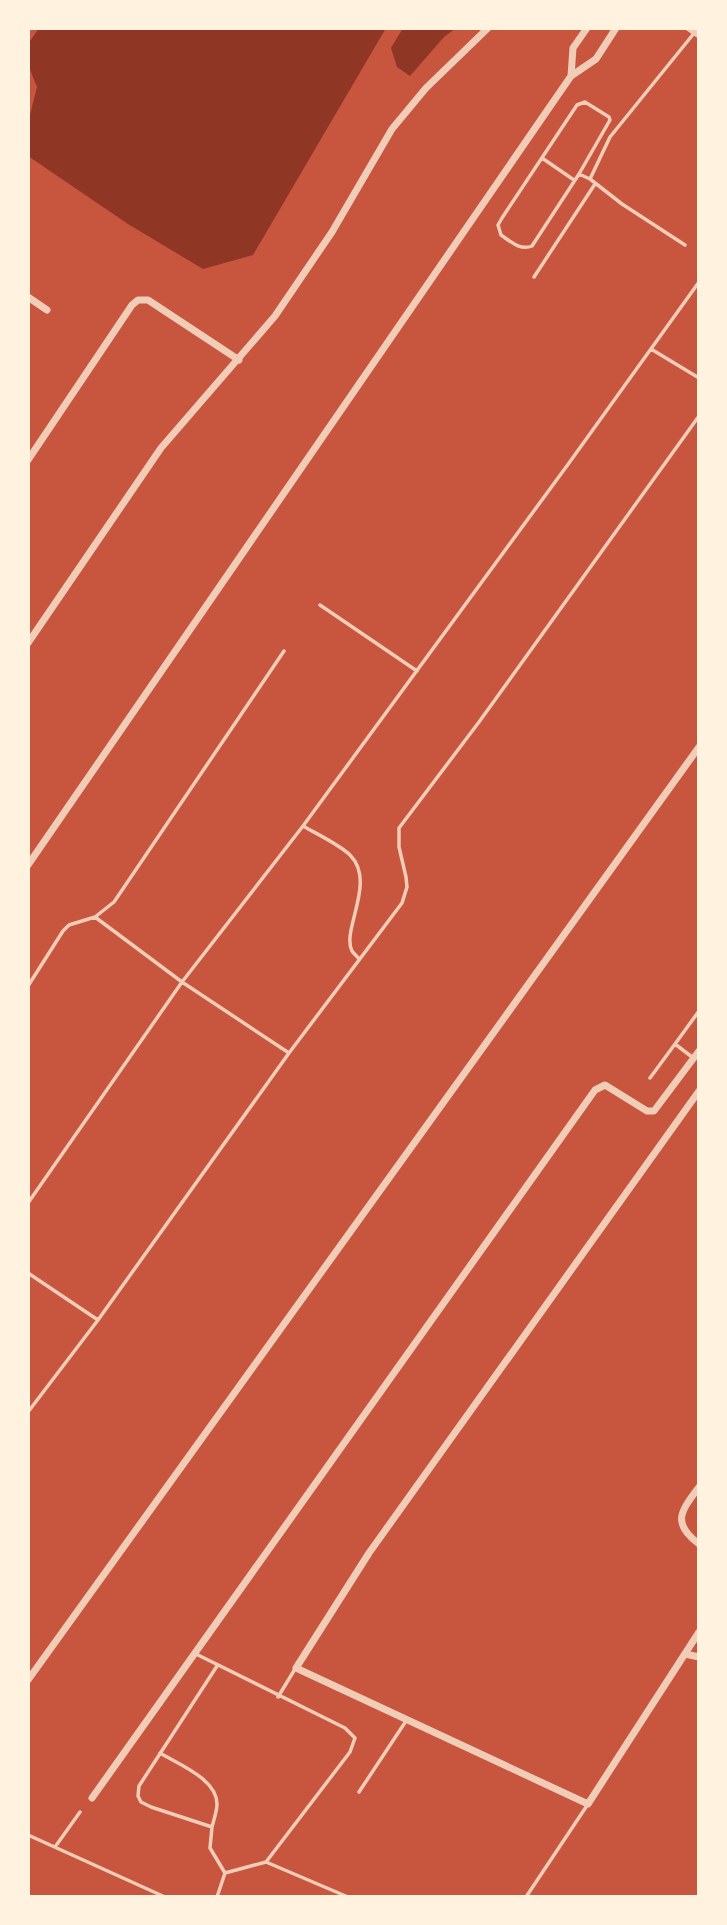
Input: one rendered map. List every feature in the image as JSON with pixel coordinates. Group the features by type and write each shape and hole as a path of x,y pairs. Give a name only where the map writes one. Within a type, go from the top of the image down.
{"street":[{"path":"28,643 161,448 275,316 332,232 392,129 426,88 488,28"},
{"path":"571,76 573,48 587,28"},
{"path":"28,865 571,76 596,59 616,28"},
{"path":"28,298 47,310"},
{"path":"28,460 124,316 138,300 148,300 239,360"},
{"path":"28,1680 699,747"},
{"path":"92,1798 595,1090 605,1084 647,1111 654,1111 696,1055"},
{"path":"699,1091 369,1553 296,1668 588,1804 699,1632"},
{"path":"699,1487 680,1521 683,1529 699,1544"},
{"path":"685,1654 699,1657"}],"lane":[{"path":"590,179 610,137 695,31"},
{"path":"585,102 609,117 610,120 575,181 532,246 519,247 498,230 502,218 542,158 577,105 585,102"},
{"path":"542,158 575,181"},
{"path":"579,174 685,245"},
{"path":"534,276 595,184"},
{"path":"28,1203 182,982 303,826 699,282"},
{"path":"651,349 699,378"},
{"path":"28,1412 98,1320 289,1053 385,928 405,895 406,877 399,847 399,828 699,416"},
{"path":"320,606 417,671"},
{"path":"28,986 69,925 95,917 114,902 284,650"},
{"path":"303,826 350,855 356,866 360,899 350,941 352,950 359,959"},
{"path":"95,917 182,982 289,1053"},
{"path":"650,1078 699,1011"},
{"path":"675,1044 696,1055"},
{"path":"28,1273 98,1320"},
{"path":"194,1653 345,1728 355,1738 350,1752 266,1862 225,1873"},
{"path":"212,1827 150,1807 141,1802 138,1796 139,1786 217,1666"},
{"path":"278,1697 296,1668"},
{"path":"359,1792 407,1721"},
{"path":"160,1753 204,1780 216,1794 217,1805 210,1848 225,1873 217,1897"},
{"path":"526,1897 588,1804"},
{"path":"55,1847 80,1812"},
{"path":"28,1835 165,1897"},
{"path":"266,1862 348,1897"}],"shaded area":[{"path":"39,28 386,28 253,255 203,269 128,224 28,156 28,123 37,87 28,65 28,44"},
{"path":"403,28 456,28 444,37 410,76 397,67 391,48"}]}
